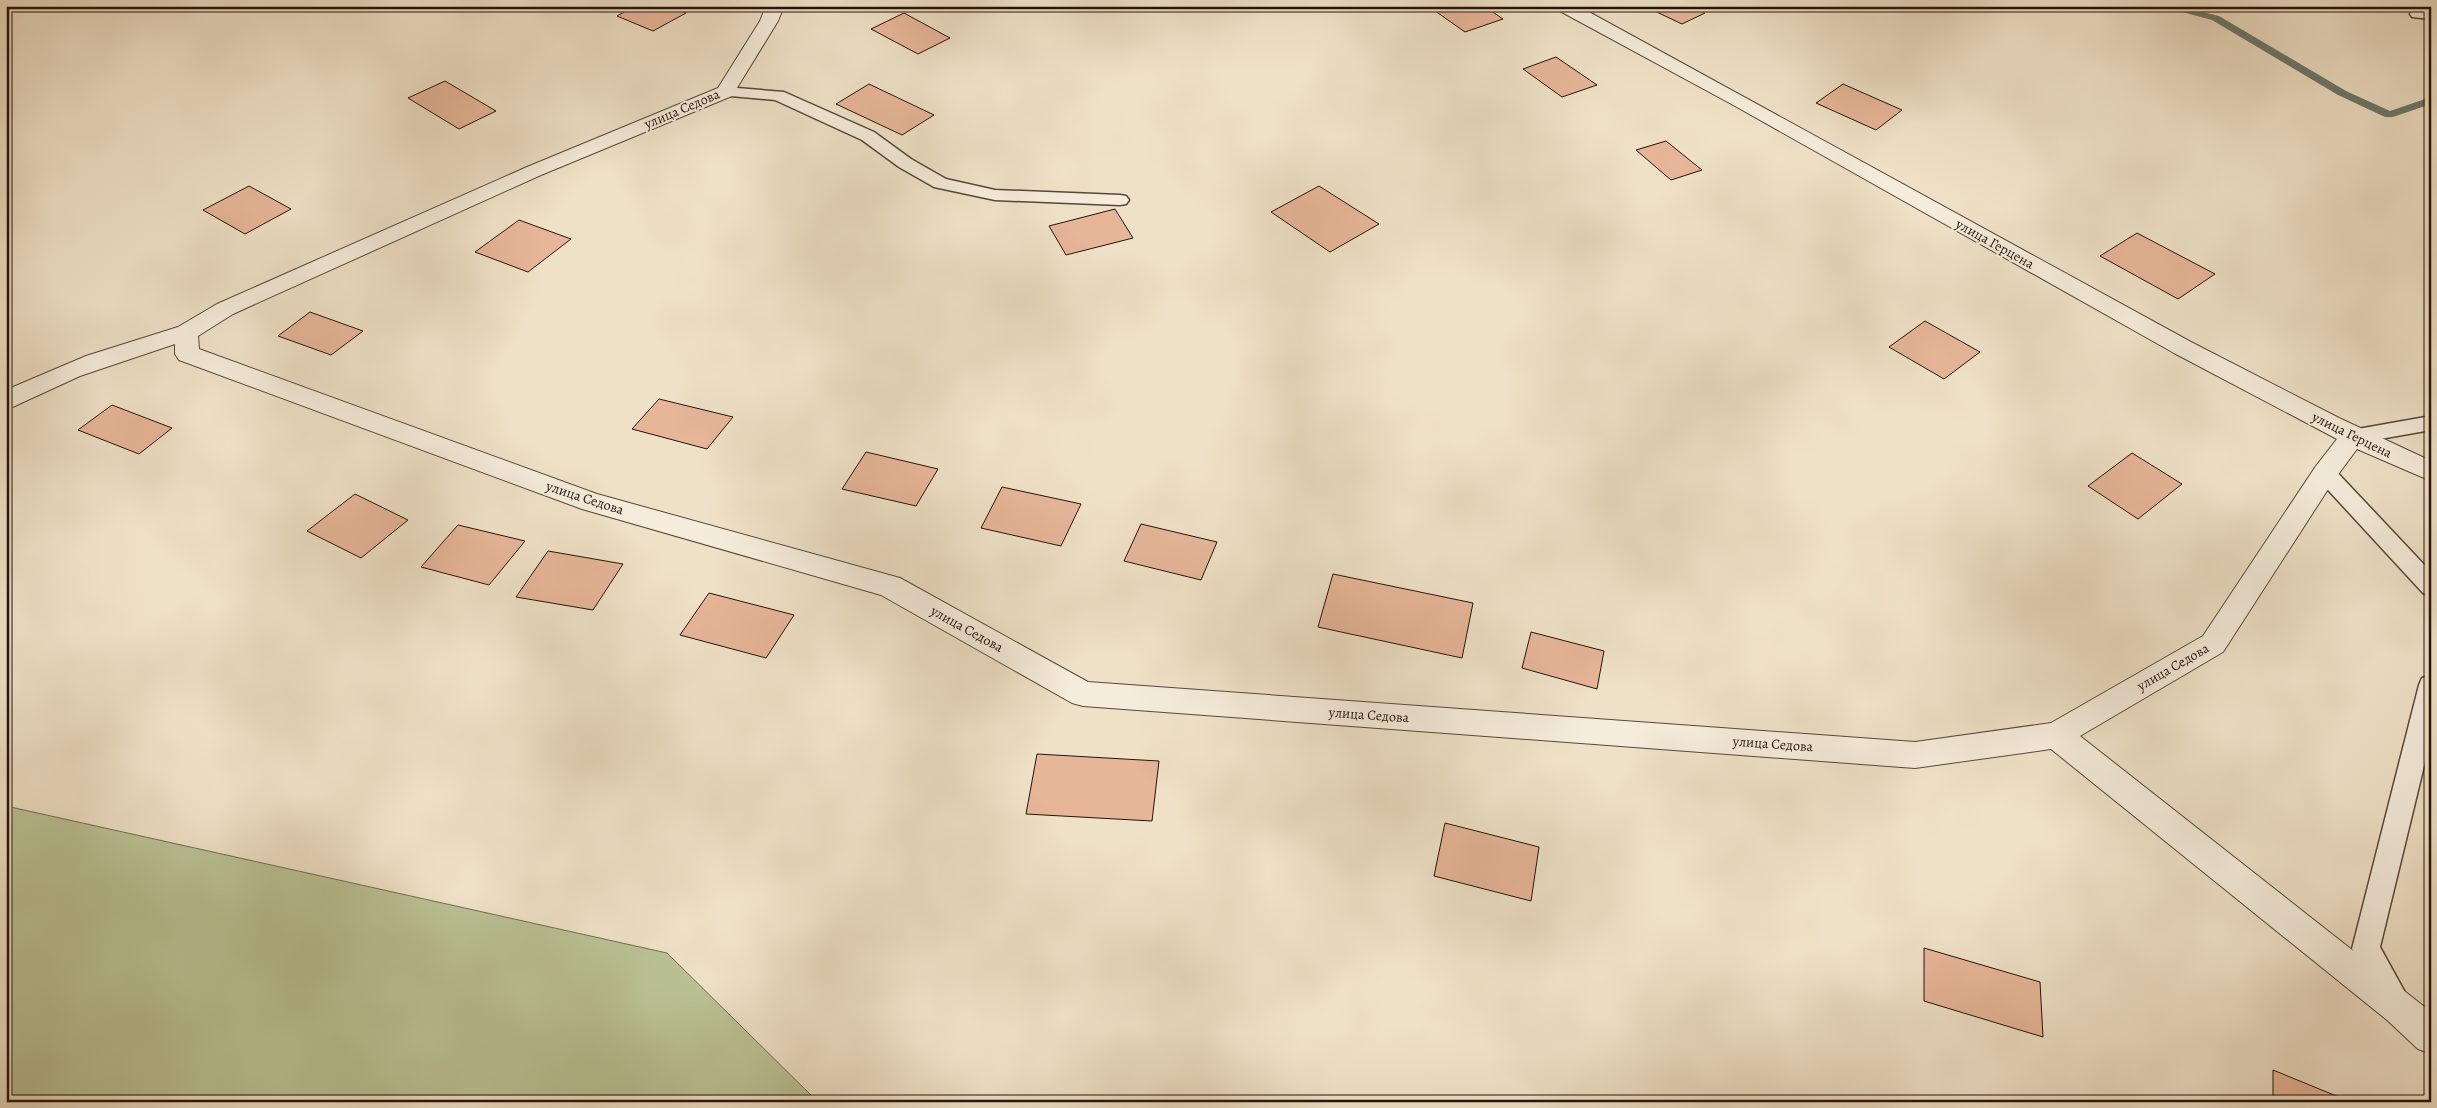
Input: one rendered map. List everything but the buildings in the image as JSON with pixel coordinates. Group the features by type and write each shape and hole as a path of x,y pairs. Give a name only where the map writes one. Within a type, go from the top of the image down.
{"street":[{"name":"улица Седова","path":"775,6 769,21 725,92 534,171 234,304 186,333 187,354 591,502 890,586 1083,694 1915,755 2056,735 2213,644 2326,473 2352,437"},
{"name":"улица Герцена","path":"1564,6 1686,70 2117,312 2352,437 2431,472"},
{"path":"6,401 39,383 119,351 186,333"},
{"path":"2056,735 2400,1008 2431,1036"}],"lane":[{"path":"725,92 778,95 868,136 905,163 940,183 995,195 1120,200"},
{"path":"2352,437 2431,423"},
{"path":"2326,473 2431,587"},
{"path":"2400,1008 2366,949 2431,685"}],"green space":[{"path":"6,806 667,953 818,1102 6,1102"}],"waterway":[{"path":"2165,6 2215,18 2342,93 2389,115 2431,100"}]}
